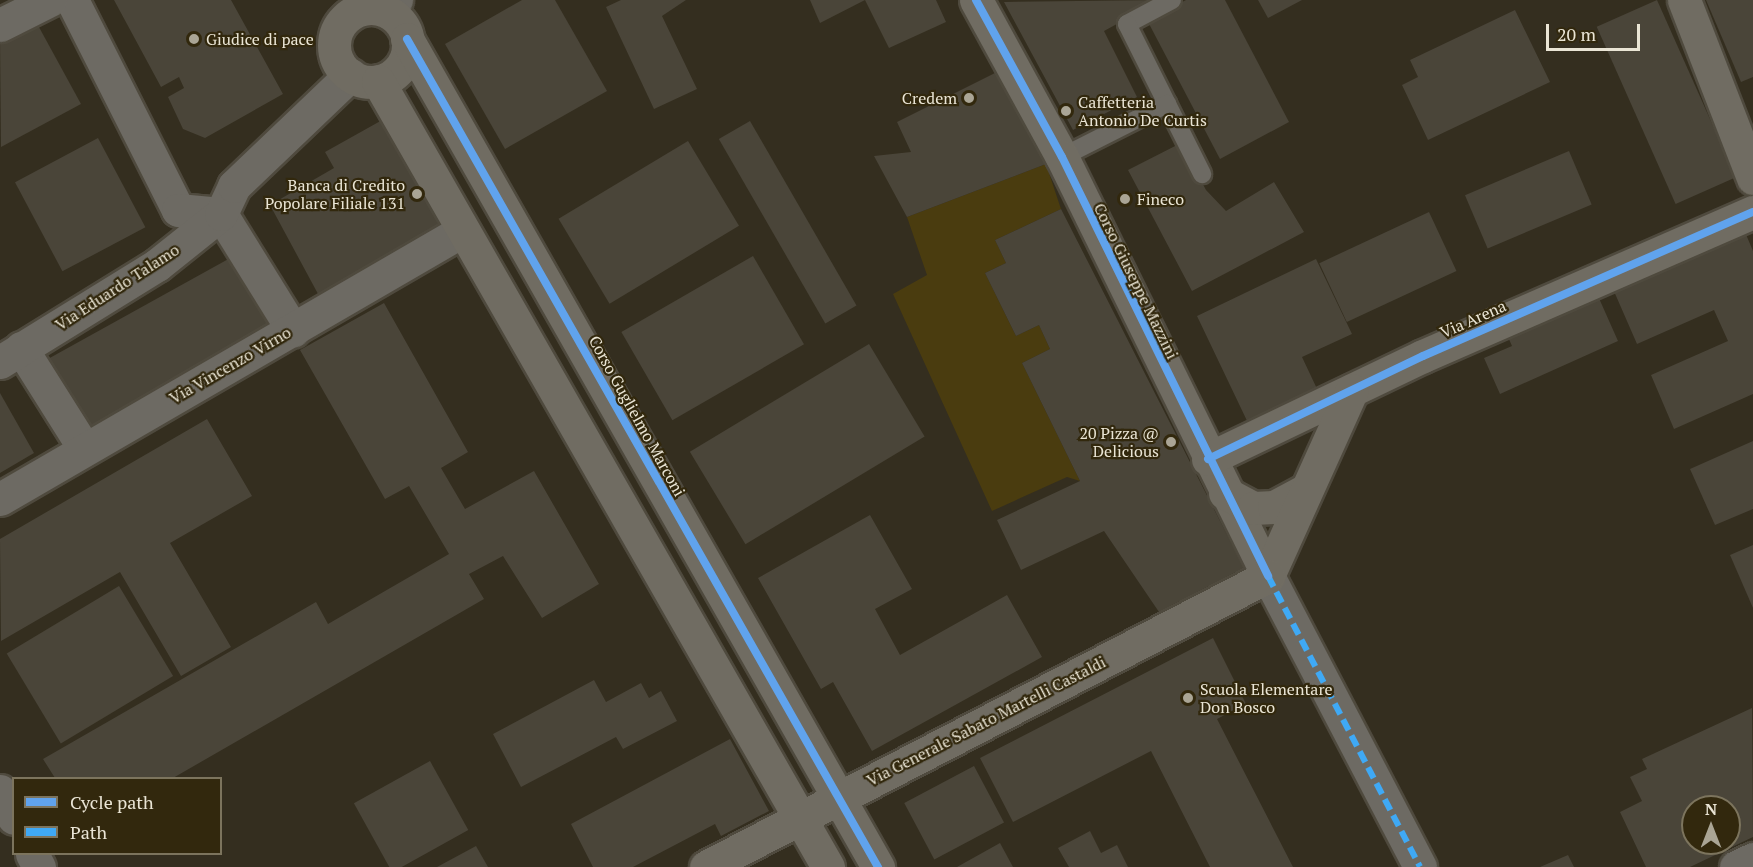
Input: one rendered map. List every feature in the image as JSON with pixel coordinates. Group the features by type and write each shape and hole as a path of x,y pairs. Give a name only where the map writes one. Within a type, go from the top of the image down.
{"street":[{"path":"0,25 50,0"},
{"path":"72,0 178,210 221,214 293,330"},
{"name":"Corso Giuseppe Mazzini","path":"976,0 1062,157 1225,493 1420,867"},
{"path":"1684,0 1753,178"},
{"path":"364,78 398,70 407,39 388,4 337,11 335,50 364,78 460,232 828,867"},
{"name":"Corso Guglielmo Marconi","path":"407,39 604,381 701,561 878,867"},
{"name":"Via Eduardo Talamo","path":"11,355 158,265 221,214 234,186 364,78"},
{"name":"Via Arena","path":"1208,459 1353,390 1753,212"},
{"name":"Via Vincenzo Virno","path":"0,498 460,232"},
{"path":"11,355 84,448"},
{"path":"561,406 604,381"},
{"path":"1268,576 1353,390"},
{"path":"1225,493 1253,508 1274,507 1306,490"},
{"path":"662,581 701,561"},
{"name":"Via Generale Sabato Martelli Castaldi","path":"706,867 1268,576"},
{"path":"0,791 12,814"},
{"path":"1736,867 1753,859"}],"lane":[{"path":"1172,0 1127,24 1202,174"},
{"path":"1062,157 1167,104"}],"shaded area":[{"path":"1046,164 1061,209 995,240 1006,263 985,273 1016,336 1039,325 1050,349 1022,363 1080,481 1067,477 992,511 893,294 927,275 907,217"}],"building":[{"name":"Giudice di pace","path":"114,0 231,0 283,94 205,138 183,129 168,97 184,88 179,77 161,87"},
{"path":"522,0 555,0 607,91 505,149 445,44"},
{"path":"621,0 686,0 662,16 697,89 654,109 606,7"},
{"path":"810,0 865,0 820,23"},
{"path":"865,0 936,0 946,22 889,48"},
{"path":"1161,0 1104,31 1137,97 1073,130 1004,2"},
{"path":"1186,0 1225,0 1289,122 1220,159 1147,20"},
{"path":"1258,0 1302,0 1268,18"},
{"path":"1657,0 1736,177 1676,204 1597,27"},
{"path":"1706,0 1753,0 1753,77 1741,82"},
{"path":"1515,10 1550,82 1428,140 1402,85 1418,77 1410,60"},
{"path":"34,18 81,104 1,147 0,36"},
{"path":"997,72 1046,164 907,217 874,156 911,152 897,122"},
{"path":"384,119 445,232 324,305 270,205 334,168 325,152"},
{"path":"750,121 856,305 825,323 719,139"},
{"path":"98,138 145,227 62,271 15,182"},
{"path":"688,141 739,226 610,304 559,219"},
{"path":"1181,143 1206,190 1226,211 1274,182 1304,232 1192,291 1128,170"},
{"path":"1569,151 1592,204 1488,249 1465,195"},
{"path":"1061,209 1244,568 1159,612 1104,531 1021,570 997,520 1080,481 1022,363 1050,349 1039,325 1016,336 985,273 1006,263 995,240"},
{"path":"1429,212 1456,271 1347,322 1319,263"},
{"path":"1745,232 1753,251 1753,394 1674,429 1651,375 1728,341 1714,310 1637,344 1613,289"},
{"path":"753,256 804,344 672,420 621,332"},
{"path":"232,257 274,332 90,434 48,359"},
{"path":"1316,259 1352,334 1302,357 1319,393 1249,425 1197,316"},
{"path":"1594,287 1618,341 1500,394 1484,358 1512,346 1504,328"},
{"path":"384,303 468,452 441,468 465,509 534,471 599,584 542,618 503,556 469,574 484,599 175,777 54,777 43,759 316,602 328,624 449,554 409,486 385,499 300,350"},
{"path":"869,344 925,437 745,544 690,452"},
{"path":"0,393 34,453 0,473"},
{"path":"207,419 252,496 170,543 231,647 181,676 120,572 1,641 0,539"},
{"path":"1753,441 1753,509 1715,525 1690,469"},
{"path":"870,515 912,589 875,609 900,655 1007,595 1042,657 872,751 833,682 821,689 758,578"},
{"path":"1753,545 1753,608 1730,555"},
{"path":"119,586 173,676 61,743 7,653"},
{"path":"1213,638 1246,704 1217,719 1293,867 1210,867 1151,751 1013,822 980,758"},
{"path":"594,680 606,702 641,683 649,698 661,691 677,721 623,749 616,737 521,787 493,734"},
{"path":"1752,708 1753,837 1741,843 1741,795 1681,795 1681,855 1715,855 1690,867 1646,867 1620,812 1642,801 1630,777 1647,769 1642,759"},
{"path":"730,739 769,811 721,836 715,824 633,867 593,867 571,824"},
{"path":"430,761 468,830 402,867 389,867 354,803"},
{"path":"974,766 1004,823 934,860 904,803"},
{"path":"1090,831 1101,853 1117,845 1128,867 1069,867 1058,848"},
{"path":"1000,843 1013,867 957,867"},
{"path":"476,846 488,867 437,867"},
{"path":"1568,855 1574,867 1540,867"}],"marked path":[{"path":"1268,576 1420,867"}],"cycle path":[{"path":"976,0 1062,157 1268,576"},
{"path":"407,39 878,867"},
{"path":"1208,459 1423,356 1753,212"}],"place":[{"name":"Giudice di pace","path":"194,39"},
{"name":"Credem","path":"969,98"},
{"name":"Caffetteria Antonio De Curtis","path":"1066,111"},
{"name":"Banca di Credito Popolare Filiale 131","path":"417,194"},
{"name":"Fineco","path":"1125,199"},
{"name":"20 Pizza @ Delicious","path":"1171,442"},
{"name":"Scuola Elementare Don Bosco","path":"1188,698"}]}
